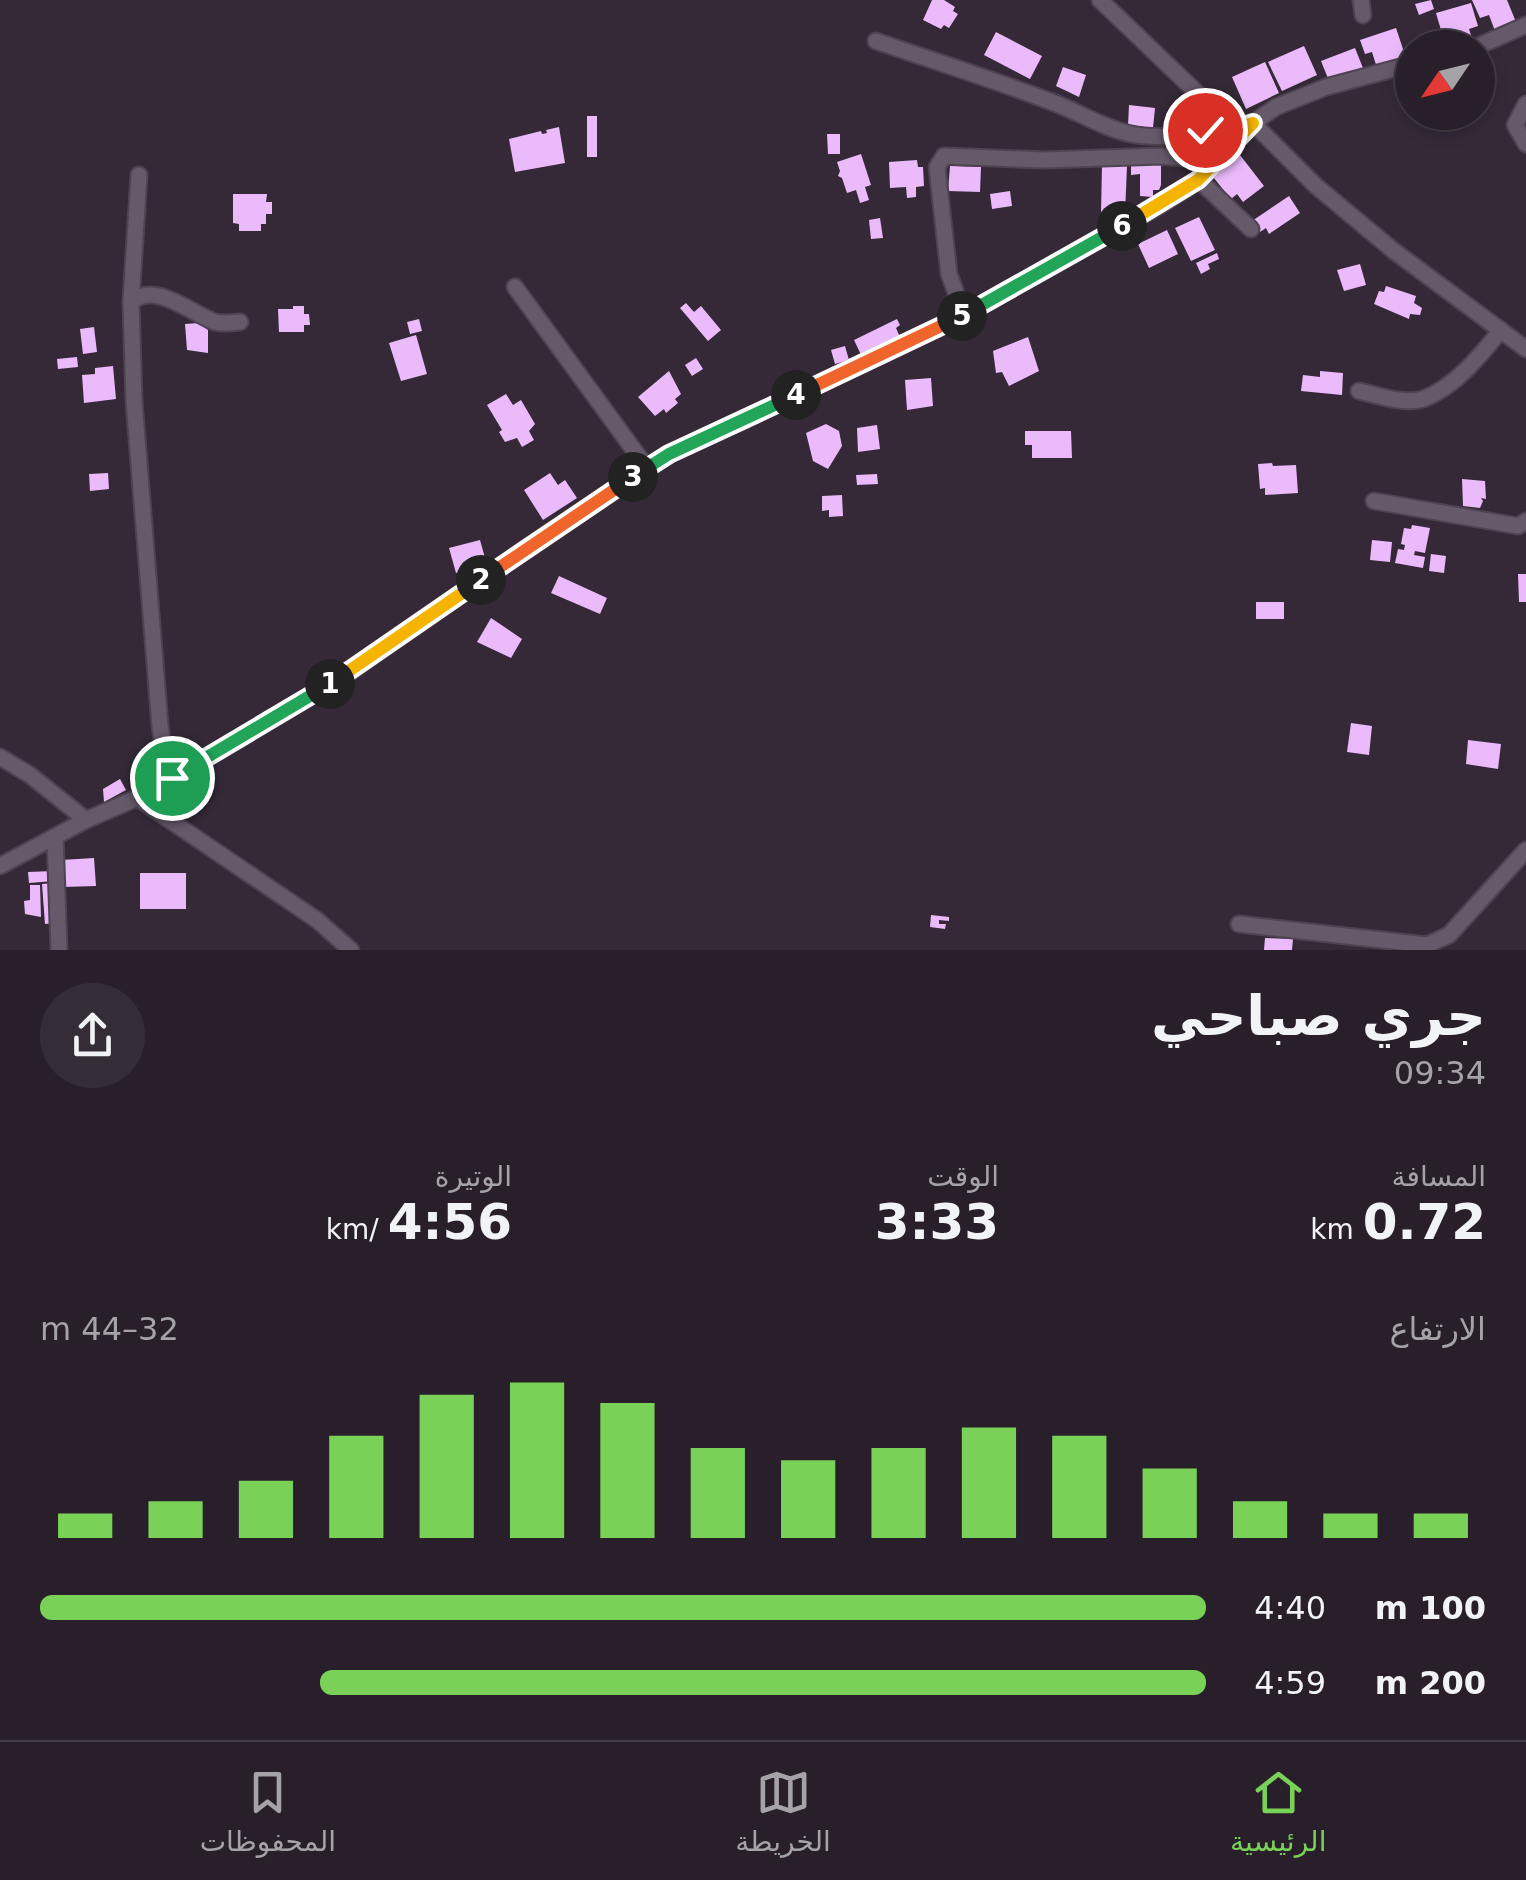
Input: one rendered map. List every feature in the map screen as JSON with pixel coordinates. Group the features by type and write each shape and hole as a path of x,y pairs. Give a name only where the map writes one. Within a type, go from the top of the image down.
{"street":[{"path":"1100,0 1215,110 1230,130"},
{"path":"1495,39 1526,25"},
{"path":"876,41 1132,134 1159,136 1230,130 1253,123 1300,96 1395,69"},
{"path":"1526,104 1515,125 1526,144"},
{"path":"0,866 137,798 347,674 526,548 669,454 964,315 1159,206 1198,180 1253,123"},
{"path":"1253,123 1316,186 1526,349"},
{"path":"964,315 949,274 938,167 944,156 1044,160 1161,156 1215,161"},
{"path":"140,175 131,302 134,401 157,687 166,764 172,778"},
{"path":"1198,180 1251,229"},
{"path":"516,288 647,468"},
{"path":"131,302 139,296 154,296 185,306 218,324 240,322"},
{"path":"1359,391 1392,399 1421,400 1464,372 1501,330"},
{"path":"1374,501 1518,526 1526,521"},
{"path":"0,757 30,775 86,820"},
{"path":"137,798 316,920 350,950"},
{"path":"55,837 59,950"},
{"path":"1239,924 1427,944 1449,935 1526,850"}],"building":[{"path":"932,0 944,0 955,7 953,11 958,14 949,28 944,25 941,29 923,20"},
{"path":"1431,0 1434,9 1419,15 1415,4"},
{"path":"1472,0 1507,0 1516,22 1495,31 1489,15 1480,18"},
{"path":"1471,3 1478,26 1469,30 1441,30 1436,13"},
{"path":"1396,28 1395,62 1377,68 1372,52 1365,54 1360,40"},
{"path":"996,32 1042,56 1030,79 984,55"},
{"path":"1304,46 1317,75 1282,91 1268,62"},
{"path":"1355,48 1363,68 1329,81 1321,61"},
{"path":"1265,62 1279,93 1246,109 1232,77"},
{"path":"1063,67 1086,75 1079,97 1056,86"},
{"path":"1129,105 1155,108 1153,128 1128,125"},
{"path":"587,116 597,116 597,157 587,157"},
{"path":"559,127 565,163 515,172 509,139 547,133 546,130"},
{"path":"827,134 840,134 840,154 828,154"},
{"path":"861,154 871,185 865,187 869,200 860,203 856,190 847,193 838,176 837,162"},
{"path":"1240,155 1264,186 1243,202 1237,194 1231,199 1213,177"},
{"path":"917,160 918,167 923,167 924,186 916,187 916,197 907,198 906,187 890,188 889,162"},
{"path":"1102,165 1127,166 1125,214 1101,213"},
{"path":"1131,165 1161,165 1161,185 1159,190 1153,190 1153,197 1140,196 1140,174 1131,175"},
{"path":"950,166 981,167 980,192 948,191"},
{"path":"1010,191 1012,206 992,209 990,194"},
{"path":"233,194 267,194 272,214 266,214 261,231 239,231 239,224 233,223"},
{"path":"1289,196 1300,213 1269,234 1266,228 1260,232 1252,221"},
{"path":"1199,217 1215,250 1191,261 1175,228"},
{"path":"880,218 883,238 871,239 869,220"},
{"path":"1167,230 1178,254 1149,268 1138,244"},
{"path":"1217,253 1219,259 1208,264 1210,269 1201,274 1196,263"},
{"path":"1360,264 1366,285 1344,291 1337,270"},
{"path":"1386,286 1416,296 1414,303 1422,308 1420,315 1410,314 1409,319 1374,304 1379,291 1384,292"},
{"path":"686,303 694,312 701,306 721,330 708,341 680,308"},
{"path":"304,306 310,325 304,325 304,332 279,332 278,309"},
{"path":"419,319 422,331 410,334 407,322"},
{"path":"897,319 900,337 862,357 854,340"},
{"path":"198,323 208,330 208,353 187,350 185,324"},
{"path":"94,327 97,352 83,354 80,329"},
{"path":"416,335 427,374 401,381 389,343"},
{"path":"1028,337 1039,371 1009,386 1002,372 996,373 993,351"},
{"path":"845,346 849,360 835,364 831,350"},
{"path":"77,357 78,367 58,369 57,359"},
{"path":"696,358 703,369 692,376 685,365"},
{"path":"113,366 116,399 84,403 82,375 95,374 95,368"},
{"path":"669,371 681,394 675,399 678,403 655,416 638,397"},
{"path":"1320,371 1343,373 1342,395 1301,391 1303,375 1320,377"},
{"path":"931,378 933,406 907,410 905,380"},
{"path":"506,394 513,405 521,400 535,424 529,431 534,440 522,447 517,438 505,442 487,405"},
{"path":"826,424 839,431 842,446 828,469 813,461 806,433"},
{"path":"877,425 880,449 858,452 857,428"},
{"path":"1025,431 1071,431 1072,458 1032,458 1032,445 1025,445"},
{"path":"1258,464 1296,465 1298,493 1265,495 1265,488 1260,489"},
{"path":"108,473 109,489 90,491 89,474"},
{"path":"550,473 558,485 565,480 577,498 543,520 524,490"},
{"path":"877,474 878,484 857,485 856,475"},
{"path":"1462,479 1485,481 1486,499 1481,498 1480,508 1463,506"},
{"path":"842,495 843,516 829,517 829,510 822,511 822,496"},
{"path":"1412,525 1430,528 1425,553 1415,551 1414,555 1425,557 1423,568 1395,563 1398,549 1404,550 1404,528 1411,529"},
{"path":"480,540 485,558 478,563 473,558 476,567 456,573 449,548"},
{"path":"1372,540 1392,542 1390,562 1370,560"},
{"path":"1431,554 1446,556 1444,573 1429,571"},
{"path":"1518,574 1526,574 1526,602 1519,602"},
{"path":"559,576 607,598 600,614 551,593"},
{"path":"1256,602 1284,602 1284,619 1256,619"},
{"path":"491,618 522,639 511,658 477,642"},
{"path":"1351,723 1372,726 1369,755 1347,752"},
{"path":"1468,740 1501,744 1498,769 1466,764"},
{"path":"120,779 126,790 104,802 103,789"},
{"path":"94,858 96,886 63,887 61,860"},
{"path":"53,871 54,881 29,883 28,872"},
{"path":"140,873 186,873 186,909 140,909"},
{"path":"54,883 57,923 45,924 42,884"},
{"path":"30,885 40,885 41,917 25,914 24,901 30,900"},
{"path":"931,915 949,917 949,921 939,920 939,924 946,924 945,929 930,927"},
{"path":"1265,938 1293,939 1292,950 1264,950"}],"route":[{"path":"172,778 347,674 526,548 669,454 964,315 1159,206 1198,180 1253,123 1230,130 1205,130"}]}
